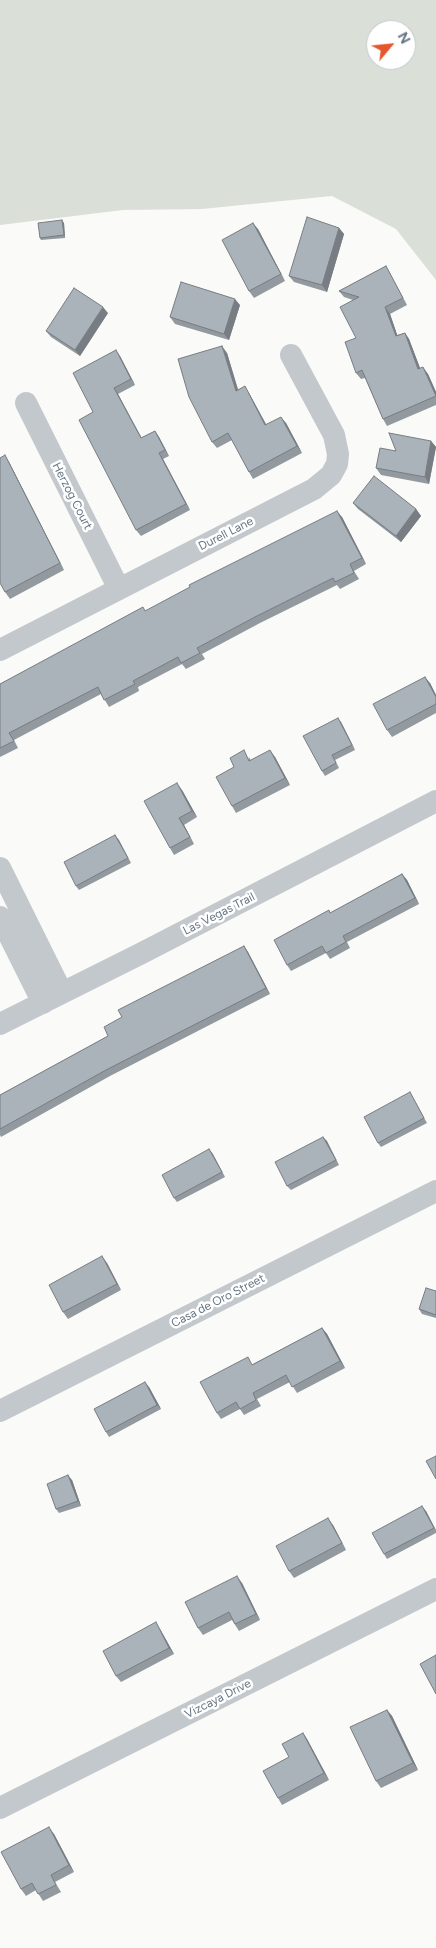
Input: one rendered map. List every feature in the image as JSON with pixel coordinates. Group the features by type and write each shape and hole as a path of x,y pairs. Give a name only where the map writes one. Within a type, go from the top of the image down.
{"street":[{"name":"Durell Lane","path":"0,650 314,489 331,475 337,464 338,454 334,435 291,355"},
{"name":"Herzog Court","path":"26,403 119,589"},
{"name":"Las Vegas Trail","path":"0,1024 436,801"},
{"path":"0,868 52,998"},
{"path":"0,917 52,998"},
{"name":"Casa de Oro Street","path":"0,1411 436,1191"},
{"name":"Vizcaya Drive","path":"0,1808 436,1589"}],"shaded area":[{"path":"0,0 436,0 436,280 396,229 332,196 202,209 123,210 0,225"}],"building":[{"path":"307,217 339,228 322,285 289,276"},
{"path":"62,220 64,235 40,238 38,223"},
{"path":"253,223 281,274 249,291 222,240"},
{"path":"386,266 403,298 385,307 396,336 405,333 418,369 423,367 436,396 383,419 362,370 356,373 345,342 356,338 340,307 359,297 339,291"},
{"path":"181,282 235,299 224,334 170,317"},
{"path":"74,288 103,307 75,350 46,331"},
{"path":"222,346 236,391 245,386 265,425 281,417 297,446 249,472 228,433 212,442 189,397 178,359"},
{"path":"116,350 131,379 114,388 141,438 155,431 165,450 159,453 186,504 136,530 79,420 93,412 73,373"},
{"path":"389,433 431,441 425,477 376,468 380,448 396,451"},
{"path":"5,455 60,563 5,592 0,583 0,458"},
{"path":"374,476 416,509 396,536 353,503"},
{"path":"337,511 362,558 350,564 354,573 335,582 333,578 255,617 197,648 200,653 181,663 178,657 133,681 135,684 104,700 98,687 9,733 14,741 0,748 0,684 143,607 145,611 190,587 189,585"},
{"path":"425,677 436,697 436,704 387,730 373,704"},
{"path":"338,718 352,745 332,755 336,763 322,771 303,736"},
{"path":"244,750 249,761 270,750 285,778 232,806 216,777 234,767 230,758"},
{"path":"177,783 192,811 179,818 190,837 170,848 144,801"},
{"path":"115,835 128,858 76,886 64,862"},
{"path":"402,874 415,898 343,936 346,942 326,953 322,946 287,965 274,940 329,910 330,913"},
{"path":"244,946 266,988 106,1070 0,1129 0,1095 108,1036 104,1027 122,1017 118,1010"},
{"path":"410,1092 424,1118 378,1143 364,1117"},
{"path":"323,1137 336,1160 287,1186 275,1162"},
{"path":"209,1149 222,1172 174,1198 162,1175"},
{"path":"102,1256 117,1284 63,1312 49,1285"},
{"path":"426,1288 436,1291 436,1315 419,1309"},
{"path":"322,1328 340,1361 292,1387 286,1375 253,1393 256,1400 240,1409 236,1402 217,1413 200,1382 248,1357 252,1365"},
{"path":"145,1382 157,1405 106,1432 94,1409"},
{"path":"436,1456 436,1479 426,1461"},
{"path":"68,1475 78,1501 56,1509 47,1484"},
{"path":"422,1506 434,1528 384,1554 372,1533"},
{"path":"328,1518 342,1543 289,1571 276,1546"},
{"path":"237,1576 256,1614 235,1624 229,1612 198,1628 185,1602"},
{"path":"156,1622 169,1648 116,1676 103,1651"},
{"path":"436,1655 436,1694 420,1664"},
{"path":"387,1710 413,1763 376,1781 350,1727"},
{"path":"303,1733 324,1773 278,1798 263,1771 289,1757 282,1744"},
{"path":"49,1827 69,1865 51,1875 56,1885 38,1894 32,1883 21,1889 1,1852"}]}
